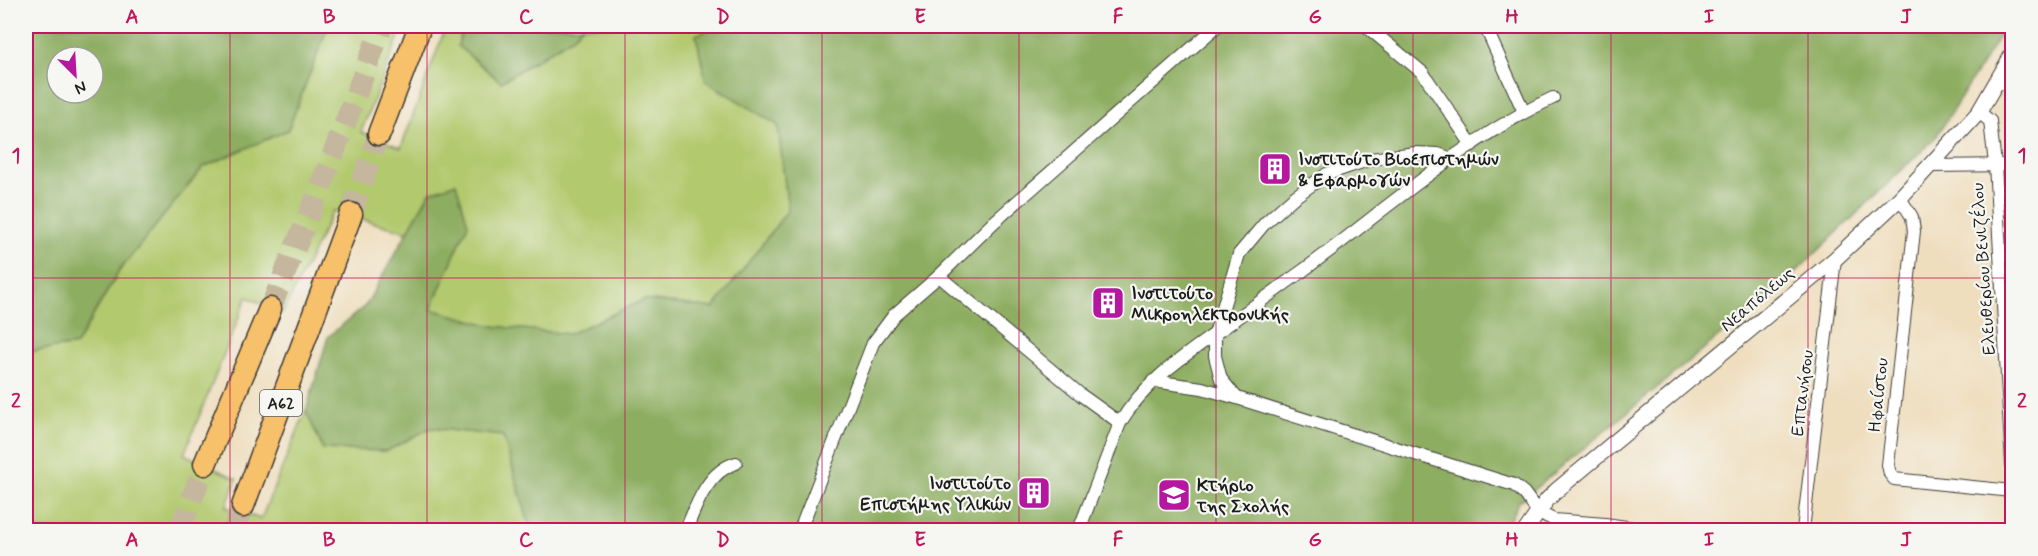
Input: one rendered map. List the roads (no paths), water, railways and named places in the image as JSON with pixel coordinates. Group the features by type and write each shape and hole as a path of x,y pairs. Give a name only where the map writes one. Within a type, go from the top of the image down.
{"highway":[{"path":"379,134 420,26"},
{"name":"Α62","path":"243,506 351,214"},
{"name":"Α62","path":"205,464 270,309"}],"street":[{"path":"800,531 873,343 894,315 939,276 993,223 1217,26"},
{"path":"1366,26 1423,73 1472,145"},
{"path":"1485,26 1524,112"},
{"name":"Νεαπόλεως","path":"1526,531 1538,512 1557,490 1835,259 1900,198 1979,112 2013,55"},
{"path":"1997,81 2013,87"},
{"path":"1079,531 1120,423 1128,409 1153,381 1184,355 1452,159 1524,112 1553,98"},
{"name":"Ελευθερίου Βενιζέλου","path":"1979,112 1990,121 1995,165 2013,465"},
{"path":"1237,398 1221,379 1215,356 1215,334 1239,254 1265,223 1293,198 1327,174 1371,159 1415,153 1438,154 1452,159"},
{"path":"1931,166 2013,165"},
{"name":"Ηφαίστου","path":"1900,198 1912,218 1914,231 1888,465 1890,474 1894,479 2013,491"},
{"name":"Επτανήσου","path":"1803,531 1835,259"},
{"path":"939,276 1081,395 1120,423"},
{"path":"1153,381 1202,388 1237,398 1514,485 1524,493 1538,512 1554,520 1605,524 1648,531"},
{"path":"686,531 708,485 723,466 735,463"}],"tunnel":[{"path":"270,309 328,168 382,26"},
{"path":"351,214 379,134"},
{"path":"180,530 205,464"},
{"path":"233,530 243,506"}],"place":[{"name":"Ινστιτούτο Βιοεπιστημών & Εφαρμογών","path":"1275,169"},
{"name":"Ινστιτούτο Μικροηλεκτρονικής","path":"1108,303"},
{"name":"Ινστιτούτο Επιστήμης Υλικών","path":"1034,493"},
{"name":"Κτήριο της Σχολής","path":"1174,495"}]}
